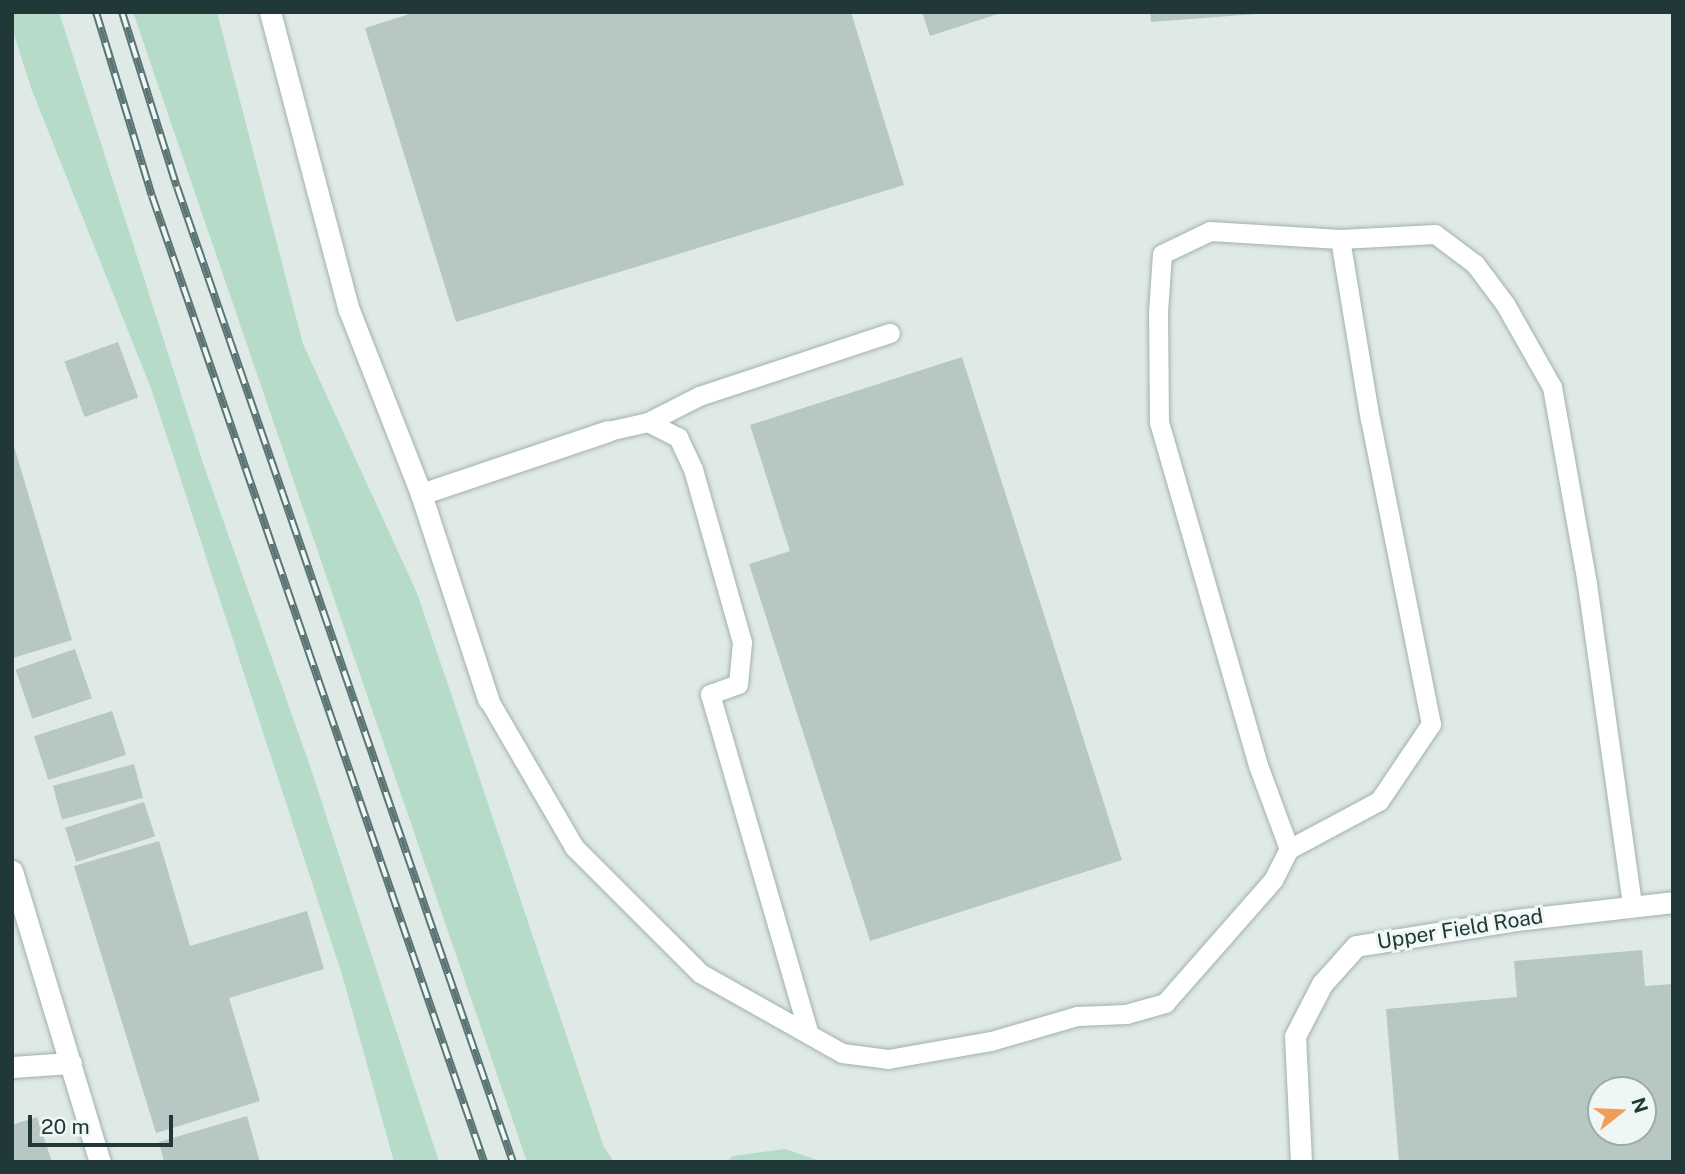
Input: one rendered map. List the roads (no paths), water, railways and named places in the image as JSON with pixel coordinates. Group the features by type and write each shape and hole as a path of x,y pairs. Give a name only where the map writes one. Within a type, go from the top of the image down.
{"street":[{"path":"270,12 349,310 421,494 488,699"},
{"path":"421,494 608,431"},
{"path":"12,870 100,1162"},
{"name":"Upper Field Road","path":"1301,1162 1295,1036 1322,984 1356,946 1632,904 1673,902"},
{"path":"12,1067 71,1063"}],"lane":[{"path":"1289,849 1258,765 1159,422 1158,312 1163,254 1210,231 1340,239 1435,234 1475,264 1505,304 1552,387 1587,583 1632,904"},
{"path":"488,699 574,847 699,973 842,1052 888,1059 991,1041 1077,1016 1126,1014 1165,1003 1273,880 1289,849 1379,801 1431,724 1370,420 1340,239"},
{"path":"608,431 648,422 699,396 890,333"},
{"path":"648,422 678,437 693,470 742,642 738,684 709,694 809,1034"}],"railway":[{"path":"96,12 152,196 484,1162"},
{"path":"122,12 177,187 513,1162"}]}
